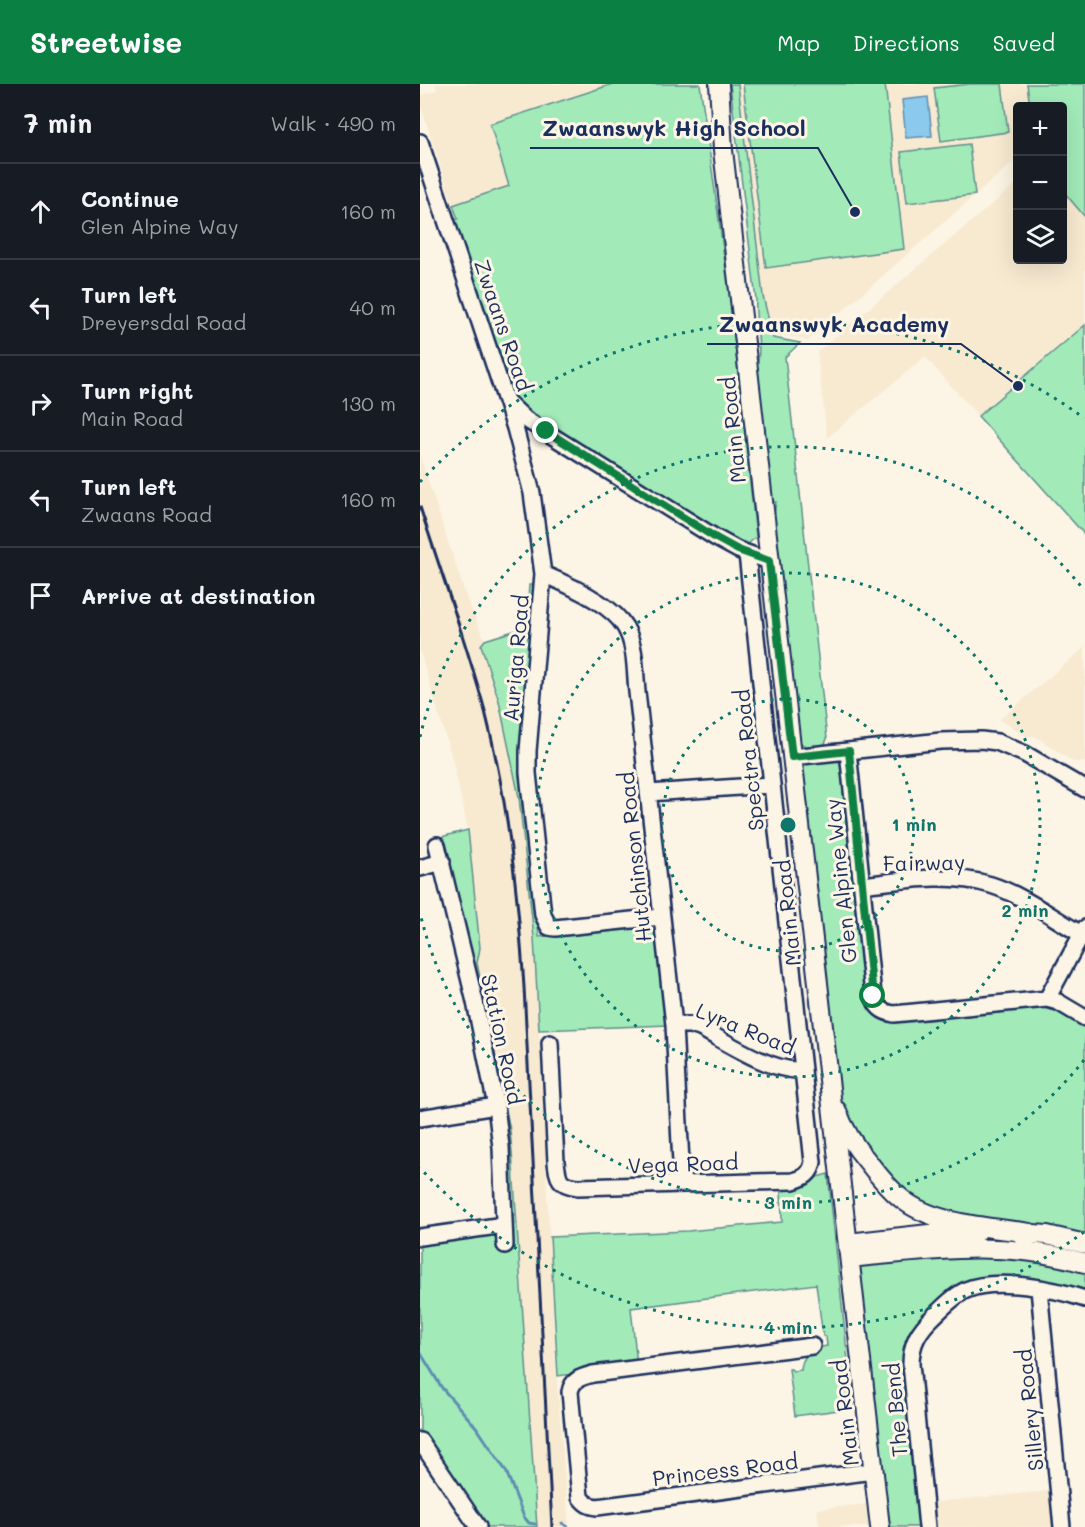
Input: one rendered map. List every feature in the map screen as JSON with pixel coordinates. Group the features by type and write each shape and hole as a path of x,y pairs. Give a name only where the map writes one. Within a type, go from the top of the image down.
{"main road":[{"name":"Main Road","path":"708,84 723,150"},
{"name":"Main Road","path":"719,84 723,150 880,1527"},
{"path":"827,1073 839,1115 851,1140 881,1179 902,1199 936,1216 1085,1244"},
{"path":"849,1250 971,1232 1030,1233"},
{"path":"849,1250 990,1247 1030,1251 1085,1263"}],"street":[{"name":"Zwaans Road","path":"420,142 506,400 525,419 716,538 747,554 769,561"},
{"name":"Auriga Road","path":"506,400 529,477 543,574 528,751 540,903 546,923 549,927 555,928 661,917"},
{"name":"Spectra Road","path":"747,554 813,1162 808,1175"},
{"name":"Hutchinson Road","path":"543,574 597,602 615,615 626,628 633,655 674,1025 682,1183"},
{"path":"792,757 941,741 981,740 998,742 1083,784"},
{"name":"Glen Alpine Way","path":"849,751 873,996 876,1006 894,1014 1047,999"},
{"path":"648,793 771,784"},
{"name":"Station Road","path":"437,845 477,1012 496,1106 501,1147 505,1245"},
{"path":"420,868 442,862"},
{"name":"Fairway","path":"862,885 950,878 992,886 1083,931"},
{"path":"1083,931 1047,999 1058,1002 1085,1018"},
{"path":"789,943 812,941"},
{"name":"Lyra Road","path":"674,1025 690,1025 700,1028 770,1064 786,1070 802,1070"},
{"name":"Vega Road","path":"550,1043 556,1161 561,1181 567,1185 578,1187 793,1181 808,1175"},
{"path":"420,1118 496,1106"},
{"path":"420,1237 504,1225"},
{"name":"The Bend","path":"927,1527 910,1364 917,1334 947,1303 965,1290 983,1285 1039,1288 1085,1299"},
{"name":"Sillery Road","path":"1039,1288 1062,1527"},
{"name":"Princess Road","path":"812,1346 593,1374 576,1380 571,1385 570,1399 580,1497 584,1503 597,1507 873,1471"},
{"path":"420,1441 478,1527"}],"shaded area":[{"path":"435,84 613,84 490,124 510,186 453,205 420,104 421,95 437,90"},
{"path":"738,84 1027,84 1029,102 1013,102 1013,162 807,342 803,339 772,334 763,296"},
{"path":"1013,186 1013,264 1067,264 1067,196 1085,217 1085,535 925,357 827,438 817,352"},
{"path":"420,456 467,599 485,640 481,645 499,701 519,797 534,938 557,1381 569,1527 537,1527 510,1130 477,963 480,948 468,830 453,762 420,652"},
{"path":"1085,647 1085,762 1073,762 1035,736 1026,736 999,720"},
{"path":"1058,1490 1062,1527 927,1527 924,1503"},
{"path":"877,1503 880,1527 819,1527 817,1509"}],"green space":[{"path":"613,84 700,84 730,299 756,537 748,544 736,543 530,415 508,394 452,222 458,219 453,205 509,186 490,124"},
{"path":"730,84 738,84 763,296 773,338 800,343 785,357 827,739 823,747 809,747 798,740 774,515 776,502 772,502 755,372 759,355 756,300"},
{"path":"743,84 885,84 904,249 766,268"},
{"path":"970,84 1002,84 1008,132 941,141 934,88"},
{"path":"1027,84 1085,84 1085,217 1067,196 1067,102 1029,102"},
{"path":"969,144 975,195 907,203 901,152"},
{"path":"1085,325 1085,535 978,416"},
{"path":"529,585 537,585 523,774 539,937 647,925 656,933 668,1025 539,1030 534,938 519,797 499,701 481,645 485,640 526,627"},
{"path":"848,751 880,1009 1030,999 1085,1018 1085,1244 912,1206 839,1115 792,757"},
{"path":"468,830 480,948 477,963 510,1130 537,1527 484,1527 420,1432 420,1244 489,1234 494,1235 498,1243 498,1089 441,837"},
{"path":"828,1174 853,1408 795,1416 789,1369 801,1370 809,1353 827,1346 826,1337 823,1336 816,1284 631,1308 637,1365 558,1376 550,1237 688,1231 782,1222 781,1187"},
{"path":"930,1250 1085,1263 1085,1299 975,1287 913,1343 927,1527 881,1527 850,1258"}],"water":[{"path":"928,97 932,136 906,138 902,100"}],"waterway":[{"path":"420,1352 442,1388 477,1428 506,1471 524,1517 529,1523 535,1524"},
{"path":"562,1523 568,1527"}],"railway":[{"path":"420,507 485,711 500,779 511,848 524,987 552,1527"}],"place":[{"name":"Zwaanswyk High School","path":"855,212"},
{"name":"Zwaanswyk Academy","path":"1018,386"}],"route":[{"path":"546,431 716,538 747,554 769,561 792,757 849,751 873,996"}]}
